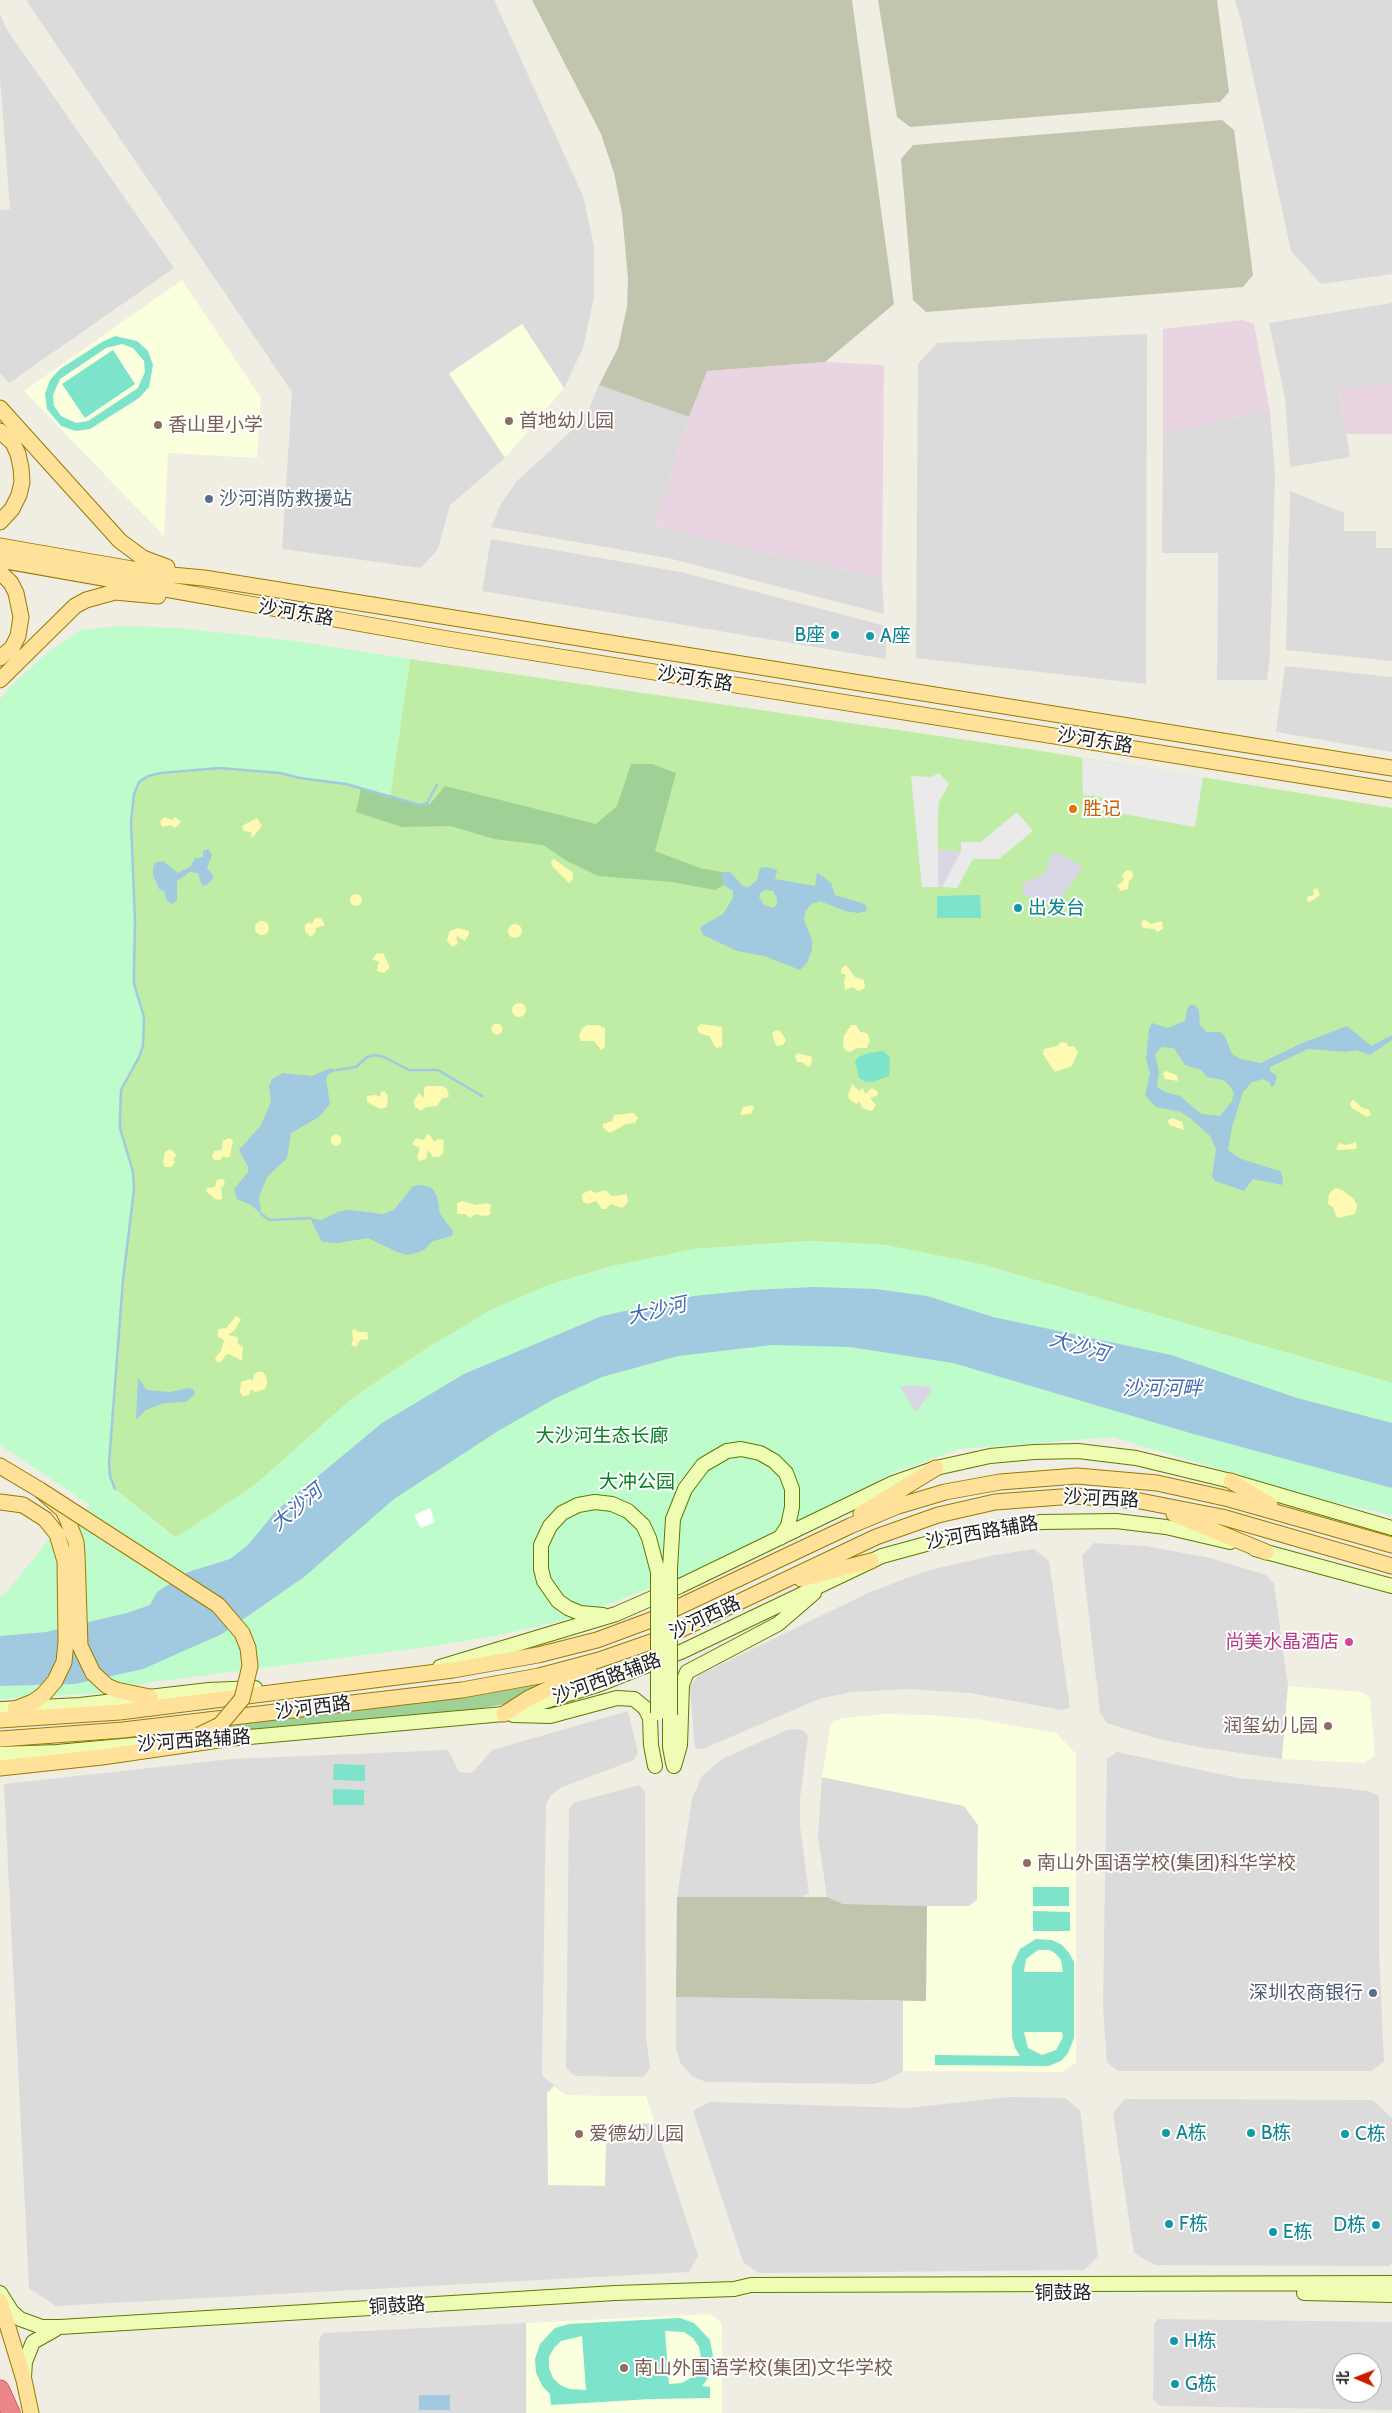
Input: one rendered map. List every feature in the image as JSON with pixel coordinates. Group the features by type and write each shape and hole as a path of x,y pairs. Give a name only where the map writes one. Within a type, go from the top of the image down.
{"highway":[{"path":"0,2389 11,2413"}],"main road":[{"path":"0,408 120,541 134,552 157,565 204,578"},
{"path":"0,430 13,443 22,468 19,495 12,509 0,522"},
{"name":"沙河东路","path":"0,546 216,600 682,678 1053,734 1392,790"},
{"name":"沙河东路","path":"0,560 204,578 1392,768"},
{"path":"0,572 11,583 16,593 21,617 18,636 12,648 0,658"},
{"path":"0,680 75,606 100,595 115,592 216,600"},
{"path":"780,1538 788,1526 792,1507 792,1489 786,1473 774,1461 760,1453 741,1449 727,1451 703,1465 685,1488 673,1518 664,1570 664,1714 674,1766 680,1745 682,1685 687,1672 778,1624 794,1612 822,1585"},
{"path":"415,1675 616,1614 680,1586 894,1483 936,1468 1013,1453 1078,1451 1136,1458 1231,1481 1392,1528"},
{"path":"0,1466 218,1605 242,1633 248,1648 250,1666 242,1699 220,1725 199,1735 156,1743"},
{"path":"824,1538 896,1491 936,1468"},
{"name":"沙河西路","path":"0,1720 120,1712 511,1662 597,1640 682,1607 875,1515 927,1497 1000,1482 1051,1477 1107,1477 1157,1482 1392,1545"},
{"path":"1231,1481 1288,1516"},
{"path":"40,1490 63,1510 76,1542 79,1634 83,1655 99,1680 116,1690 150,1698"},
{"name":"沙河西路","path":"0,1739 123,1730 462,1690 539,1676 624,1652 690,1626 876,1536 955,1510 995,1502 1052,1497 1140,1500 1222,1517 1392,1566"},
{"path":"1140,1500 1266,1552"},
{"path":"0,1502 23,1505 39,1513 57,1534 64,1552 66,1642 64,1662 59,1674 47,1691 33,1702 15,1709"},
{"path":"616,1614 593,1615 580,1613 568,1608 550,1592 541,1569 540,1557 546,1533 556,1519 570,1508 586,1503 603,1502 620,1507 642,1525 664,1570"},
{"name":"沙河西路辅路","path":"0,1754 57,1752 226,1739 504,1714 625,1675 696,1645 871,1561 913,1546 970,1532 1027,1523 1072,1520 1149,1524 1182,1530 1392,1586"},
{"path":"773,1586 871,1561"},
{"path":"504,1714 529,1698 624,1652"},
{"path":"0,1709 150,1698 238,1688 303,1688"},
{"path":"504,1714 550,1716 616,1698 634,1699 645,1708 650,1718 651,1745 655,1766 664,1714"},
{"path":"0,1768 102,1757 226,1739"},
{"name":"铜鼓路","path":"0,2293 12,2312 20,2319 42,2327 60,2327 606,2294 734,2289 751,2285 1392,2283"},
{"name":"铜鼓路","path":"734,2289 752,2294 1392,2294"},
{"path":"0,2301 24,2380 31,2413"},
{"path":"24,2380 25,2362 33,2342 60,2327"}],"shaded area":[{"path":"26,0 494,0 583,196 594,246 594,297 583,348 564,388 522,324 449,373 505,458 450,505 438,549 421,568 282,549 292,392"},
{"path":"532,0 852,0 894,304 825,362 707,371 689,417 599,385 618,348 627,307 628,279 622,213 614,173 601,134"},
{"path":"878,0 1217,0 1229,92 1220,102 910,127 897,117"},
{"path":"1235,0 1392,0 1392,274 1321,284 1291,251"},
{"path":"0,14 7,30 174,268 9,383 0,373 0,210 10,209 0,77"},
{"path":"1222,120 1234,130 1253,275 1243,287 926,312 913,300 901,159 913,145"},
{"name":"香山里小学","path":"182,280 261,398 257,458 168,453 164,536 24,391"},
{"path":"1392,303 1392,382 1339,391 1350,457 1290,467 1285,398 1269,323"},
{"path":"1242,320 1254,324 1270,411 1163,433 1163,329"},
{"name":"首地幼儿园","path":"522,324 564,388 505,458 449,374"},
{"path":"1147,334 1146,684 916,658 918,364 937,343"},
{"path":"825,362 884,365 882,579 655,526 689,417 706,371"},
{"path":"1392,382 1392,434 1346,434 1339,390"},
{"path":"599,385 689,417 655,526 882,579 884,614 668,558 491,527 501,504 517,481 568,434 589,409"},
{"path":"1270,411 1275,474 1270,657 1267,680 1217,680 1218,553 1162,553 1163,433"},
{"path":"1290,491 1344,513 1344,531 1376,531 1376,548 1392,548 1392,661 1286,650"},
{"path":"491,539 681,572 886,626 886,659 482,591"},
{"path":"1285,666 1392,677 1392,752 1276,732"},
{"path":"1082,758 1203,777 1195,827 1102,810 1102,797 1083,795"},
{"path":"939,773 949,784 939,802 938,811 938,887 922,887 911,776 931,777"},
{"path":"1017,812 1033,831 999,859 973,859 957,888 942,887 961,851 961,842 981,842"},
{"path":"938,850 961,851 942,887 938,887"},
{"path":"1055,851 1083,867 1064,894 1052,902 1032,905 1032,896 1023,896 1023,883 1043,875 1047,870 1048,861"},
{"path":"899,1386 930,1387 931,1393 916,1412"},
{"path":"1094,1543 1146,1546 1210,1558 1266,1575 1274,1584 1288,1686 1282,1759 1198,1747 1155,1738 1107,1723 1100,1713 1082,1556"},
{"path":"1034,1549 1049,1561 1070,1708 1062,1710 970,1693 909,1689 851,1692 819,1699 703,1749 695,1748 690,1687 699,1675 866,1594 909,1577 934,1569 995,1555"},
{"name":"润玺幼儿园","path":"1288,1686 1362,1692 1370,1698 1375,1755 1365,1763 1282,1759"},
{"path":"628,1711 638,1753 634,1760 560,1788 551,1795 546,1804 542,2076 567,2095 646,2096 698,2256 689,2272 56,2306 29,2288 4,1784 232,1759 448,1750 459,1772 472,1773 492,1750"},
{"name":"南山外国语学校(集团)科华学校","path":"884,1714 977,1719 1056,1733 1076,1754 1076,2063 1062,2072 903,2071 903,2001 926,2001 927,1906 969,1906 977,1900 978,1825 964,1806 822,1777 830,1727 834,1721 843,1718"},
{"path":"797,1729 804,1731 808,1736 800,1798 800,1826 809,1893 800,1898 677,1897 692,1799 702,1776 722,1759 787,1730"},
{"path":"1117,1752 1238,1778 1368,1791 1379,1796 1379,1952 1384,2062 1371,2071 1118,2071 1107,2062 1103,2007 1107,1759"},
{"path":"822,1777 965,1806 978,1825 977,1900 969,1906 927,1906 843,1904 827,1897 818,1836"},
{"path":"639,1785 645,1791 646,2034 650,2068 644,2077 575,2076 566,2068 569,1809 573,1803"},
{"path":"677,1897 827,1897 843,1904 927,1906 926,2001 676,1997"},
{"path":"676,1997 903,2001 903,2071 885,2081 872,2084 706,2082 693,2077 681,2064 676,2049"},
{"name":"爱德幼儿园","path":"554,2086 567,2095 646,2096 655,2123 617,2125 612,2129 612,2140 606,2144 605,2186 548,2185 547,2093"},
{"path":"1009,2097 1065,2098 1080,2110 1098,2256 1084,2270 759,2273 743,2262 693,2111 710,2102 908,2108"},
{"path":"1125,2099 1373,2100 1392,2118 1392,2263 1388,2266 1155,2265 1134,2253 1113,2113"},
{"name":"南山外国语学校(集团)文华学校","path":"710,2314 722,2323 722,2413 526,2413 526,2323"},
{"path":"1158,2319 1392,2322 1392,2410 1160,2406 1153,2399 1154,2324"},
{"path":"526,2323 526,2413 320,2413 319,2340 323,2333"}],"green space":[{"path":"115,336 137,341 148,351 153,365 149,387 139,398 90,429 76,431 61,426 47,409 45,394 50,380 60,369 102,342","holes":["122,344 133,348 144,361 145,372 138,388 88,421 76,423 61,416 54,406 53,395 60,379 106,348"]},
{"path":"113,350 135,384 85,418 62,384"},
{"name":"大沙河生态长廊","path":"120,626 180,628 294,641 410,659 390,798 346,784 300,778 280,773 219,768 148,776 139,782 134,794 131,822 135,921 134,984 144,1017 143,1046 121,1090 120,1128 133,1172 134,1190 123,1280 109,1463 110,1476 115,1489 175,1538 255,1485 354,1397 429,1347 491,1310 548,1285 613,1266 694,1249 810,1241 885,1245 980,1264 1392,1383 1392,1515 1320,1499 1112,1437 959,1449 893,1473 818,1514 676,1578 572,1618 495,1636 427,1647 153,1682 99,1693 0,1699 0,1597 5,1594 51,1537 90,1505 0,1445 0,699 12,685 47,653 81,630"},
{"path":"410,659 1035,750 1392,808 1392,1383 980,1264 885,1245 810,1241 694,1249 613,1266 548,1285 491,1310 429,1347 354,1397 255,1485 176,1538 115,1489 110,1476 109,1463 123,1280 134,1190 133,1172 120,1128 121,1090 143,1046 144,1017 134,984 135,921 131,822 134,794 139,782 148,776 219,768 280,773 300,778 346,784 390,797"},
{"path":"631,764 652,764 676,773 655,851 700,868 721,872 724,885 715,890 672,882 598,876 567,861 543,845 494,839 451,826 402,827 356,812 361,788 420,805 430,804 445,786 596,824 617,806"},
{"path":"980,895 981,918 937,918 937,896"},
{"path":"883,1051 890,1057 889,1076 873,1082 866,1082 859,1078 855,1061 868,1053"},
{"path":"547,1682 506,1704 458,1712 217,1733 229,1725 431,1702"},
{"path":"334,1764 365,1765 365,1781 333,1780"},
{"path":"333,1789 364,1790 364,1805 333,1805"},
{"path":"1033,1887 1069,1887 1069,1906 1033,1906"},
{"path":"1033,1911 1070,1912 1070,1931 1033,1931"},
{"path":"1036,1939 1052,1940 1062,1945 1074,1962 1074,2038 1068,2053 1061,2061 1049,2066 935,2065 935,2055 1020,2056 1015,2048 1012,2037 1012,1966 1020,1949","holes":["1038,1950 1050,1950 1056,1954 1061,1960 1063,1972 1024,1972 1026,1959","1024,2032 1062,2032 1063,2037 1056,2050 1042,2055 1028,2048"]},
{"path":"680,2318 694,2323 710,2340 714,2362 709,2377 702,2386 710,2387 710,2398 651,2399 551,2405 550,2394 543,2387 536,2373 535,2359 540,2344 555,2328 569,2324","holes":["665,2331 684,2332 693,2338 699,2347 701,2358 698,2369 692,2377 682,2383 669,2384","582,2336 586,2390 570,2389 560,2385 553,2378 549,2368 549,2357 561,2341"]}],"sand":[{"path":"164,817 172,820 175,817 181,822 175,828 171,825 162,827 160,822"},
{"path":"257,818 262,826 252,838 251,832 244,831 242,826"},
{"path":"554,859 573,873 573,879 569,883 552,866 551,861"},
{"path":"1127,870 1132,871 1133,877 1129,881 1128,889 1121,891 1117,886 1124,880 1122,875"},
{"path":"1317,888 1320,895 1310,902 1307,901 1307,897 1314,895 1313,890"},
{"path":"358,894 361,895 361,905 354,906 351,905 350,898 351,895"},
{"path":"315,918 321,918 325,925 316,928 315,933 311,937 305,932 305,925 309,922 312,924"},
{"path":"1144,919 1151,924 1162,921 1163,929 1157,932 1155,929 1143,928 1141,924"},
{"path":"259,921 265,921 269,928 265,935 259,935 255,931 255,925"},
{"path":"515,924 520,926 522,931 520,936 515,938 510,936 508,931 510,926"},
{"path":"458,928 469,931 469,934 465,941 456,936 458,944 452,947 447,941 448,936 450,931"},
{"path":"383,953 390,967 384,973 377,971 379,961 372,960 376,954"},
{"path":"846,965 855,977 864,980 865,988 858,991 853,987 845,990 844,981 846,975 841,973 841,969"},
{"path":"519,1003 524,1005 526,1010 524,1015 519,1017 514,1015 512,1010 514,1005"},
{"path":"497,1023 503,1029 497,1035 491,1029"},
{"path":"701,1024 722,1027 722,1047 716,1048 709,1036 699,1033 697,1028"},
{"path":"588,1025 598,1025 605,1028 605,1047 601,1050 594,1041 581,1041 579,1037 582,1028"},
{"path":"851,1025 856,1025 860,1032 867,1033 870,1040 867,1048 857,1048 850,1052 846,1051 843,1047 844,1036"},
{"path":"776,1030 780,1031 786,1040 783,1045 777,1046 775,1043 772,1033"},
{"path":"1061,1042 1067,1043 1068,1047 1074,1046 1078,1052 1072,1066 1055,1072 1043,1054 1044,1049 1057,1046"},
{"path":"798,1053 812,1057 811,1065 808,1067 802,1062 797,1062 795,1056"},
{"path":"1165,1071 1177,1075 1178,1081 1165,1079 1163,1074"},
{"path":"852,1084 859,1091 863,1088 865,1094 872,1088 877,1091 878,1095 870,1098 876,1105 872,1111 862,1108 860,1102 856,1104 849,1099 848,1095"},
{"path":"427,1086 443,1086 447,1089 449,1097 442,1098 437,1106 426,1107 421,1111 415,1107 414,1101 419,1093 424,1098 424,1088"},
{"path":"384,1091 388,1095 387,1107 380,1109 367,1102 367,1096 375,1095 380,1097 381,1092"},
{"path":"1353,1099 1362,1108 1368,1109 1371,1114 1367,1117 1352,1108 1350,1104"},
{"path":"752,1105 754,1107 751,1114 740,1115 743,1107"},
{"path":"634,1113 638,1118 635,1123 626,1124 610,1133 603,1128 603,1124 612,1121 614,1115"},
{"path":"1172,1118 1182,1122 1184,1130 1170,1125 1167,1121"},
{"path":"336,1134 342,1140 336,1146 330,1140"},
{"path":"427,1134 430,1135 434,1142 438,1139 444,1140 443,1153 440,1157 433,1157 428,1150 426,1159 419,1161 417,1157 420,1148 412,1144 416,1138 424,1140"},
{"path":"229,1138 233,1140 230,1156 227,1158 223,1156 220,1160 215,1160 212,1157 214,1151 222,1150 223,1141"},
{"path":"1356,1142 1357,1148 1355,1149 1336,1150 1339,1143 1346,1145"},
{"path":"170,1149 177,1155 173,1159 175,1163 171,1167 165,1167 163,1163 165,1152"},
{"path":"223,1179 225,1184 221,1188 222,1198 221,1200 215,1199 206,1191 207,1188 215,1187 217,1180"},
{"path":"1335,1188 1342,1190 1354,1199 1357,1205 1355,1214 1339,1218 1336,1216 1333,1207 1328,1204 1329,1194"},
{"path":"590,1190 595,1193 605,1190 612,1196 627,1194 628,1202 622,1208 611,1204 606,1209 602,1209 596,1201 588,1204 583,1202 582,1194"},
{"path":"462,1201 476,1205 488,1203 491,1205 490,1215 482,1216 476,1214 470,1218 465,1214 457,1214 457,1203"},
{"path":"236,1316 241,1319 235,1330 228,1335 238,1337 238,1344 243,1347 242,1361 229,1354 221,1362 217,1362 215,1358 221,1351 224,1340 218,1337 218,1329 226,1328"},
{"path":"354,1329 359,1332 367,1332 368,1336 368,1340 361,1339 356,1347 351,1345 353,1340 352,1331"},
{"path":"263,1372 266,1376 267,1384 265,1389 255,1392 251,1389 249,1395 243,1396 240,1392 241,1382 250,1379 253,1381 254,1374"}],"water":[{"path":"208,849 212,855 207,868 214,877 207,885 202,886 198,873 190,872 177,881 177,900 173,904 167,901 164,891 159,889 153,875 153,867 156,862 163,861 178,873 191,866 195,858 203,857 203,851"},
{"path":"766,867 777,870 775,879 815,886 817,872 831,883 835,895 865,904 867,911 858,913 845,911 820,901 811,904 805,912 804,920 812,940 812,950 807,963 800,970 764,956 737,951 703,935 700,927 723,914 733,898 733,891 724,885 721,872 730,872 743,886 749,887 757,880 760,868","holes":["766,890 773,891 777,898 777,904 773,908 764,905 759,897 761,892"]},
{"path":"1190,1005 1195,1005 1199,1010 1200,1025 1207,1032 1220,1032 1225,1037 1232,1054 1240,1059 1261,1063 1300,1044 1347,1026 1371,1046 1392,1035 1392,1040 1370,1055 1356,1050 1346,1052 1308,1049 1270,1067 1270,1071 1277,1076 1274,1086 1271,1087 1270,1083 1264,1079 1252,1082 1243,1092 1232,1127 1228,1150 1241,1159 1280,1171 1283,1179 1282,1185 1253,1179 1244,1191 1215,1181 1212,1177 1216,1149 1210,1136 1181,1112 1156,1107 1145,1095 1150,1073 1146,1059 1149,1029 1152,1023 1168,1028 1185,1021 1187,1009","holes":["1162,1047 1174,1048 1185,1065 1201,1070 1207,1077 1223,1080 1229,1085 1234,1093 1232,1101 1220,1116 1201,1114 1180,1096 1165,1092 1157,1087 1159,1071 1155,1054"]},
{"path":"331,1068 337,1070 328,1075 326,1079 330,1104 319,1117 291,1133 287,1158 267,1177 259,1197 261,1214 251,1205 237,1199 234,1189 248,1172 248,1167 239,1150 261,1125 271,1102 269,1086 272,1079 283,1073 312,1076"},
{"path":"422,1185 432,1188 437,1196 440,1214 453,1231 452,1236 433,1241 424,1250 413,1254 406,1255 397,1252 368,1238 338,1243 322,1242 310,1218 321,1220 340,1211 350,1210 383,1214 394,1210 413,1186"},
{"path":"814,1287 876,1289 927,1296 993,1317 1171,1355 1297,1398 1392,1423 1392,1488 1190,1433 953,1363 850,1347 772,1345 678,1356 602,1377 554,1399 498,1431 394,1499 304,1577 222,1634 143,1669 75,1684 0,1686 0,1636 46,1632 127,1613 150,1605 157,1592 188,1572 230,1559 248,1545 276,1511 382,1423 464,1374 602,1316 694,1296 753,1290"},
{"path":"138,1378 147,1390 170,1392 188,1388 193,1389 195,1394 186,1402 164,1403 146,1410 136,1420"},
{"path":"419,2395 450,2395 450,2410 419,2410"}],"pier":[{"path":"430,1508 435,1522 421,1528 414,1515"}],"waterway":[{"path":"115,1489 110,1476 109,1463 123,1280 134,1190 133,1172 120,1128 121,1090 143,1046 144,1017 134,984 135,921 131,822 134,794 139,782 148,776 161,773 219,768 280,773 300,778 346,784 420,805 427,803 437,785"},
{"path":"337,1070 356,1067 367,1057 375,1055 384,1057 409,1070 438,1070 482,1096"},
{"path":"261,1214 270,1220 310,1218"}],"place":[{"name":"首地幼儿园","path":"509,421"},
{"name":"香山里小学","path":"158,425"},
{"name":"沙河消防救援站","path":"209,499"},
{"name":"B座","path":"835,635"},
{"name":"A座","path":"870,636"},
{"name":"胜记","path":"1073,809"},
{"name":"出发台","path":"1018,908"},
{"name":"尚美水晶酒店","path":"1349,1642"},
{"name":"润玺幼儿园","path":"1328,1726"},
{"name":"南山外国语学校(集团)科华学校","path":"1027,1863"},
{"name":"深圳农商银行","path":"1373,1993"},
{"name":"A栋","path":"1166,2133"},
{"name":"B栋","path":"1251,2133"},
{"name":"爱德幼儿园","path":"579,2134"},
{"name":"C栋","path":"1345,2134"},
{"name":"F栋","path":"1169,2224"},
{"name":"D栋","path":"1376,2225"},
{"name":"E栋","path":"1273,2232"},
{"name":"H栋","path":"1174,2341"},
{"name":"南山外国语学校(集团)文华学校","path":"624,2368"},
{"name":"G栋","path":"1175,2384"}],"water label":[{"name":"大沙河","path":"657,1311"},
{"name":"大沙河","path":"1079,1347"},
{"name":"沙河河畔","path":"1162,1389"},
{"name":"大沙河","path":"297,1508"}],"park label":[{"name":"大冲公园","path":"637,1482"}]}
